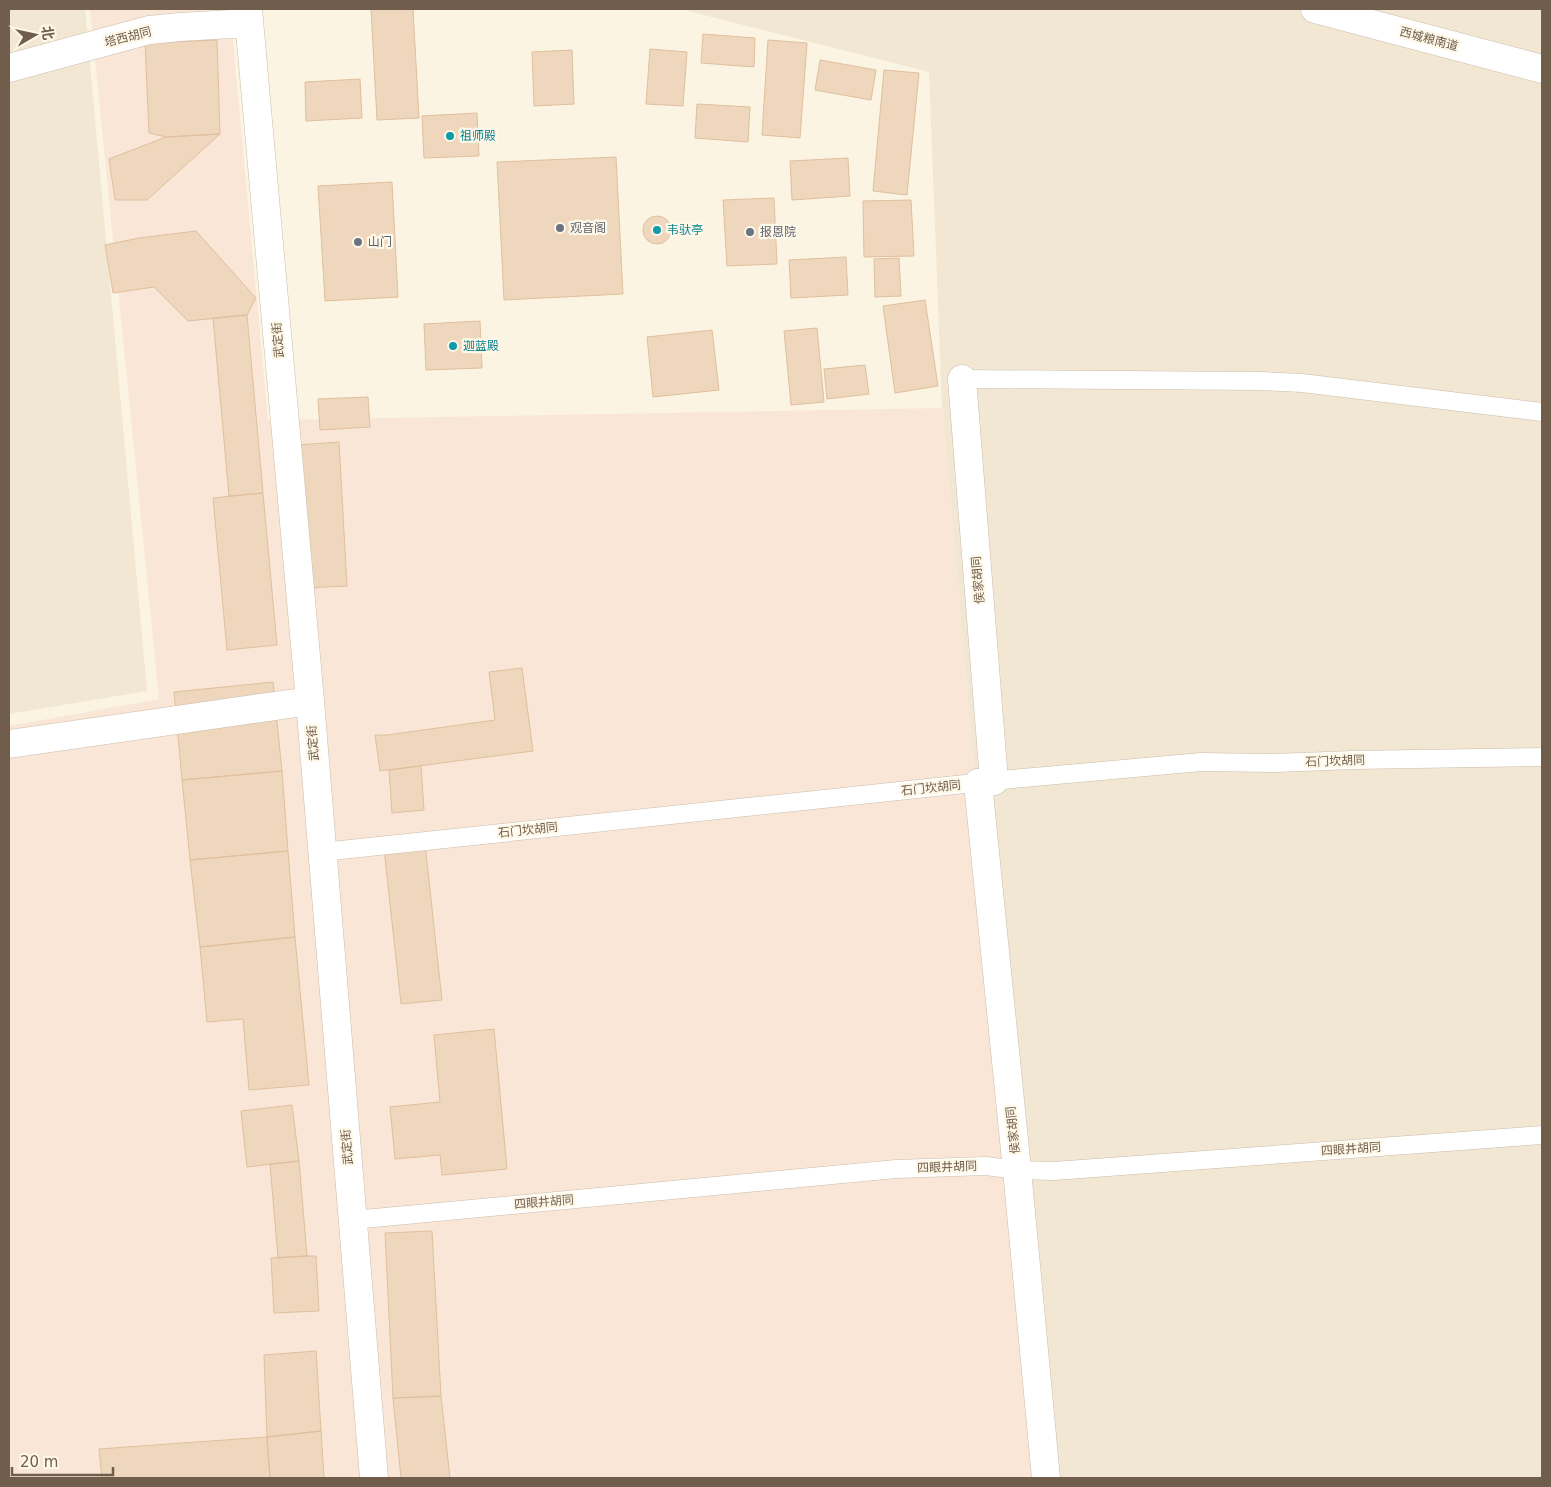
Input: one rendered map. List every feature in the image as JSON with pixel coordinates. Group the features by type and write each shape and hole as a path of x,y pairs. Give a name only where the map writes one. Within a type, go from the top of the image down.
{"street":[{"name":"西城粮南道","path":"1315,9 1542,69"},
{"name":"塔西胡同","path":"9,68 149,30 249,16"},
{"name":"武定街","path":"249,16 310,701 374,1478"},
{"name":"侯家胡同","path":"962,379 986,782 1046,1478"},
{"path":"9,744 310,701"}],"lane":[{"path":"962,379 1302,383 1542,412"},
{"name":"石门坎胡同","path":"322,852 986,782 1201,762 1275,763 1542,757"},
{"name":"四眼井胡同","path":"353,1220 896,1168 986,1166 1018,1170 1054,1171 1542,1135"}],"shaded area":[{"path":"9,9 85,9 147,691 9,714"},
{"path":"90,9 230,9 268,420 942,408 1037,1478 9,1478 9,726 159,699"},
{"path":"680,9 1542,9 1542,1478 1037,1478 942,408 929,72"}],"building":[{"path":"371,9 413,9 419,118 377,120"},
{"path":"703,34 755,38 754,67 701,63"},
{"path":"217,40 220,134 166,137 149,133 145,43"},
{"path":"768,40 807,43 800,138 762,135"},
{"path":"650,49 687,52 683,106 646,104"},
{"path":"572,50 574,104 534,106 532,52"},
{"path":"820,60 876,70 871,100 815,90"},
{"path":"884,70 919,73 907,195 873,191"},
{"path":"360,79 362,118 306,121 305,82"},
{"path":"697,104 750,107 748,142 695,138"},
{"name":"祖师殿","path":"477,113 479,156 424,158 422,116"},
{"path":"220,134 147,200 115,200 109,159 166,137"},
{"name":"观音阁","path":"616,157 623,294 504,300 497,162"},
{"path":"848,158 850,196 792,200 790,161"},
{"name":"山门","path":"392,182 398,297 325,301 318,186"},
{"name":"报恩院","path":"774,198 777,264 727,266 723,200"},
{"path":"911,200 914,256 864,257 863,201"},
{"name":"韦驮亭","path":"657,216 667,220 671,230 667,240 657,244 647,240 643,230 647,220"},
{"path":"196,231 256,298 247,315 188,321 154,287 113,293 105,245 139,238"},
{"path":"846,257 848,295 791,298 789,260"},
{"path":"899,258 901,296 875,297 874,259"},
{"path":"925,300 938,386 895,393 883,306"},
{"path":"247,315 263,493 229,496 213,318"},
{"name":"迦蓝殿","path":"480,321 482,368 426,370 424,324"},
{"path":"817,328 824,402 791,405 784,331"},
{"path":"712,330 719,390 653,397 647,337"},
{"path":"865,365 869,394 827,399 824,369"},
{"path":"368,397 370,427 320,430 318,399"},
{"path":"339,442 347,586 304,588 296,445"},
{"path":"263,493 277,645 227,650 213,498"},
{"path":"522,668 533,751 380,771 375,735 495,720 489,672"},
{"path":"273,682 282,771 182,780 174,692"},
{"path":"421,766 424,810 392,813 389,770"},
{"path":"282,771 288,851 190,860 182,780"},
{"path":"425,844 442,1000 401,1004 384,849"},
{"path":"288,851 295,937 200,947 190,860"},
{"path":"295,937 309,1085 249,1090 243,1019 207,1022 200,947"},
{"path":"494,1029 507,1169 442,1175 440,1155 395,1159 390,1107 440,1102 434,1035"},
{"path":"292,1105 299,1161 247,1167 241,1111"},
{"path":"299,1161 307,1256 278,1258 270,1164"},
{"path":"432,1231 441,1396 393,1398 385,1233"},
{"path":"316,1256 319,1311 274,1313 271,1258"},
{"path":"316,1351 321,1431 267,1437 264,1355"},
{"path":"441,1396 450,1478 401,1478 393,1398"},
{"path":"321,1431 324,1478 270,1478 267,1437"},
{"path":"267,1437 270,1478 102,1478 99,1449"}],"place":[{"name":"祖师殿","path":"450,136"},
{"name":"观音阁","path":"560,228"},
{"name":"韦驮亭","path":"657,230"},
{"name":"报恩院","path":"750,232"},
{"name":"山门","path":"358,242"},
{"name":"迦蓝殿","path":"453,346"}]}
